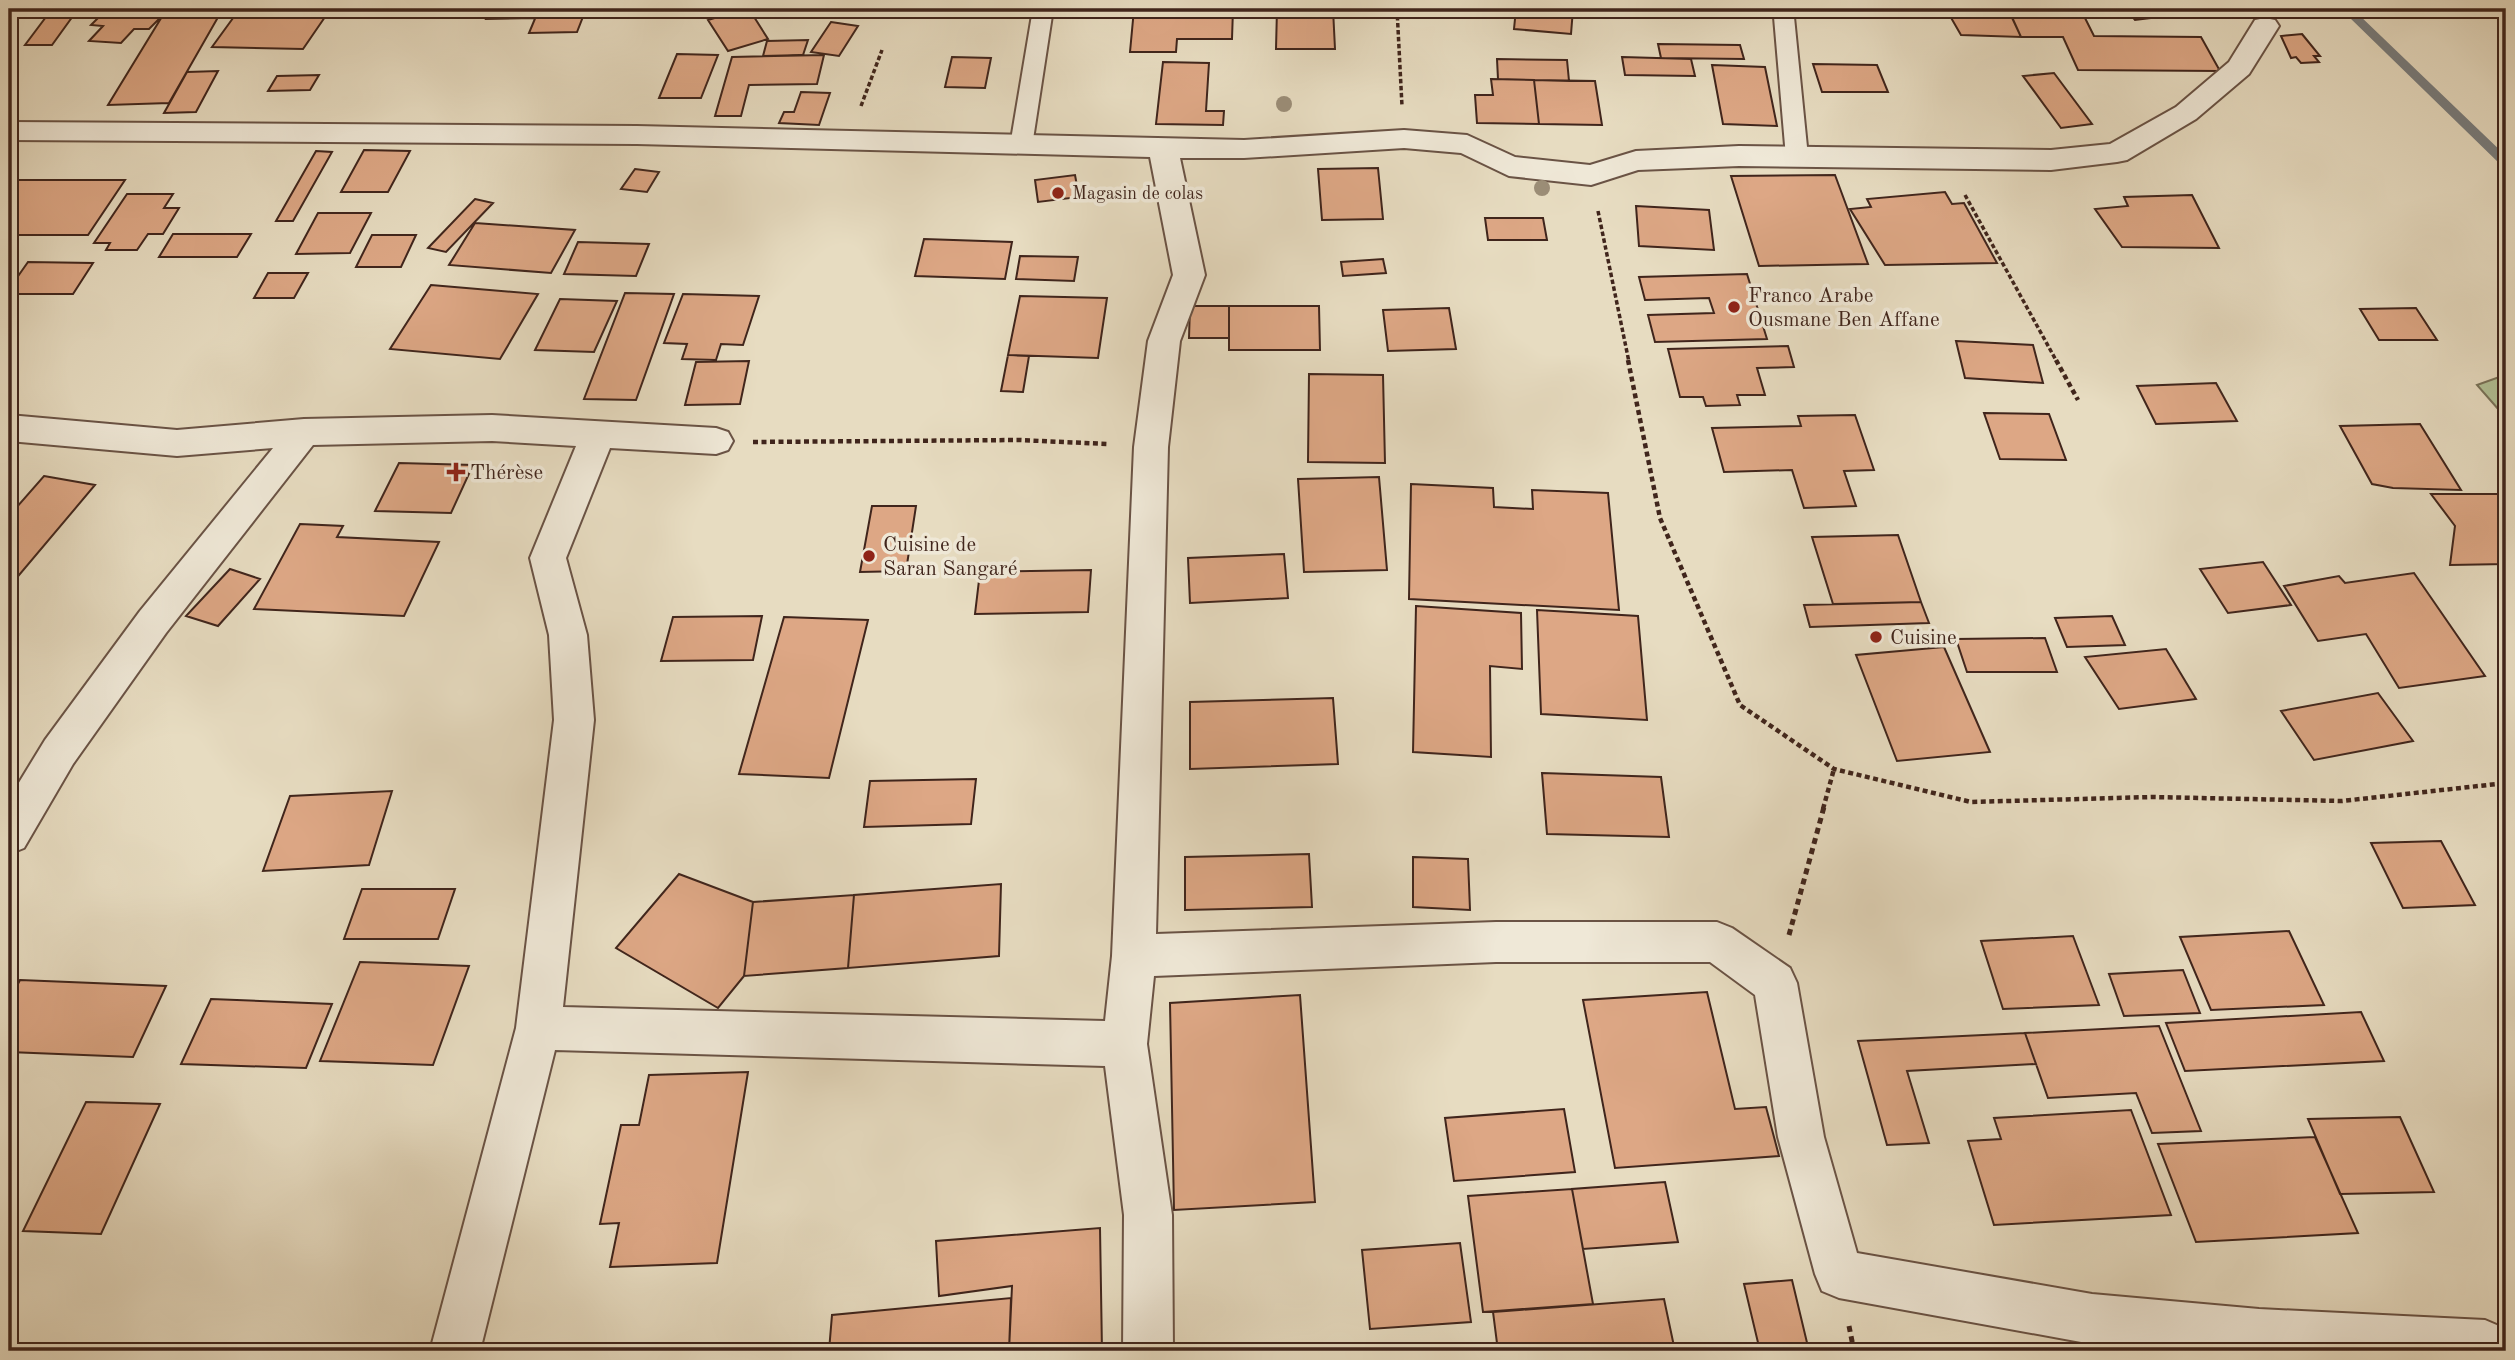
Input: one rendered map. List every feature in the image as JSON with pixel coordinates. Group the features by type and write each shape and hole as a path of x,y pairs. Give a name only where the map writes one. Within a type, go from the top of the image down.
{"street":[{"path":"9,131 458,133 1244,149 1404,139 1467,144 1509,166 1591,176 1636,161 1797,157 2051,160 2117,153 2186,113 2239,68 2265,26"},
{"path":"1148,1351 1148,1215 1125,1044 1134,956 1151,447 1164,341 1189,275 1163,148"},
{"path":"9,428 177,443 304,432 492,428 716,441"},
{"path":"9,835 59,751 153,622 259,492 304,432"},
{"path":"455,1351 538,1028 574,720 568,635 548,558 598,434"},
{"path":"1134,956 1496,942 1717,942 1775,983 1801,1137 1839,1274 2092,1319 2259,1334 2485,1345 2497,1351"},
{"path":"538,1028 1125,1044"}],"lane":[{"path":"1021,146 1043,9"},
{"path":"1781,9 1784,17 1797,157"}],"path":[{"path":"1397,9 1404,139"},
{"path":"848,140 882,50"},
{"path":"1944,157 2078,400"},
{"path":"1591,176 1660,518 1740,705 1834,769 1971,802 2152,797 2342,801 2506,783"},
{"path":"716,441 831,443 1044,439 1151,447"},
{"path":"1775,983 1834,769"}],"green space":[{"path":"2506,377 2506,418 2477,385"}],"building":[{"path":"52,9 78,9 52,45 25,45"},
{"path":"433,9 429,14 376,11"},
{"path":"490,9 539,9 535,18 486,19"},
{"path":"539,9 586,9 577,32 529,33"},
{"path":"749,9 768,39 728,51 708,20"},
{"path":"794,9 852,9 847,18 791,13"},
{"path":"1134,9 1233,9 1232,39 1177,39 1176,52 1130,52"},
{"path":"1277,9 1333,9 1335,49 1276,49"},
{"path":"1333,9 1381,9 1382,18 1334,18"},
{"path":"1516,9 1573,9 1571,34 1514,29"},
{"path":"1946,9 2008,9 2021,37 1961,35"},
{"path":"2126,9 2188,9 2192,13 2135,20"},
{"path":"106,10 163,15 149,29 134,29 121,43 89,41 103,26 91,25"},
{"path":"221,12 169,103 108,105 163,15"},
{"path":"236,14 325,17 303,49 212,47"},
{"path":"2011,15 2084,16 2094,36 2201,37 2220,71 2078,70 2063,37 2021,37"},
{"path":"831,22 858,26 839,56 811,52"},
{"path":"2302,34 2320,56 2314,56 2319,62 2301,63 2296,57 2291,58 2281,36"},
{"path":"808,40 803,55 763,56 767,41"},
{"path":"1658,44 1740,45 1744,59 1661,58"},
{"path":"677,54 718,55 701,98 659,98"},
{"path":"824,55 817,84 749,85 741,116 715,116 732,57"},
{"path":"952,57 991,58 985,88 945,87"},
{"path":"1622,57 1691,59 1695,76 1625,75"},
{"path":"1497,59 1567,60 1569,81 1498,79"},
{"path":"1163,62 1209,63 1206,111 1224,111 1223,125 1156,124"},
{"path":"1813,64 1877,65 1888,92 1822,92"},
{"path":"1712,65 1765,67 1777,126 1723,124"},
{"path":"218,71 196,112 164,113 187,72"},
{"path":"2054,73 2092,124 2061,128 2023,76"},
{"path":"319,75 310,90 268,91 277,76"},
{"path":"1491,79 1534,80 1539,124 1477,123 1475,95 1493,95"},
{"path":"1534,80 1595,81 1602,125 1539,124"},
{"path":"801,92 830,93 819,125 779,123 784,112 794,112"},
{"path":"364,150 410,151 388,192 341,192"},
{"path":"316,151 332,152 293,221 276,221"},
{"path":"1378,168 1383,219 1322,220 1318,169"},
{"path":"635,169 659,172 647,192 621,189"},
{"path":"1075,175 1079,197 1038,202 1035,180"},
{"path":"1835,175 1868,264 1759,266 1731,176"},
{"path":"18,180 125,180 88,235 9,235 9,192"},
{"path":"1945,192 1952,204 1964,203 1997,263 1885,265 1850,209 1871,207 1867,199"},
{"path":"127,194 173,194 164,208 179,208 163,234 148,234 137,250 106,250 110,243 94,243"},
{"path":"2192,195 2219,248 2122,247 2095,209 2128,206 2124,197"},
{"path":"475,199 493,203 446,252 428,248"},
{"path":"1636,206 1709,210 1714,250 1639,246"},
{"path":"318,213 371,213 350,253 296,254"},
{"path":"1485,218 1543,218 1547,240 1488,240"},
{"path":"475,223 575,230 551,273 449,265"},
{"path":"173,234 251,234 237,257 159,257"},
{"path":"372,235 416,235 401,267 356,267"},
{"path":"924,239 1012,242 1005,279 915,276"},
{"path":"578,242 649,244 636,276 564,274"},
{"path":"1020,256 1078,257 1074,281 1016,279"},
{"path":"1383,259 1386,273 1343,276 1341,262"},
{"path":"28,262 93,263 73,294 9,294 9,289"},
{"path":"268,273 308,273 294,298 254,298"},
{"name":"Franco Arabe Ousmane Ben Affane","path":"1747,274 1767,339 1655,342 1648,315 1714,313 1709,298 1645,300 1639,277"},
{"path":"431,285 538,294 500,359 390,349"},
{"path":"625,293 674,294 636,400 584,399"},
{"path":"683,294 759,296 743,345 721,344 716,360 682,359 687,344 664,343"},
{"path":"1020,296 1107,298 1098,358 1008,355"},
{"path":"560,299 617,301 594,352 535,350"},
{"path":"1190,306 1229,306 1229,338 1189,338"},
{"path":"1229,306 1319,306 1320,350 1229,350"},
{"path":"1449,308 1456,349 1388,351 1383,310"},
{"path":"2416,308 2437,340 2379,340 2360,309"},
{"path":"1956,341 2033,345 2043,383 1965,378"},
{"path":"1788,346 1794,367 1757,368 1765,395 1737,395 1740,405 1706,406 1703,397 1680,397 1668,349"},
{"path":"1008,355 1029,356 1023,392 1001,391"},
{"path":"749,361 740,404 685,405 696,362"},
{"path":"1309,374 1383,375 1385,463 1308,462"},
{"path":"2216,383 2237,421 2156,424 2137,386"},
{"path":"1984,413 2049,414 2066,460 2000,459"},
{"path":"1855,415 1874,470 1844,471 1856,506 1804,508 1792,470 1724,472 1712,428 1801,426 1798,416"},
{"path":"2420,424 2461,490 2393,488 2372,484 2340,426"},
{"path":"399,463 473,465 451,513 375,511"},
{"path":"44,476 95,485 9,587 9,516"},
{"path":"1379,477 1387,570 1304,572 1298,479"},
{"path":"1411,484 1493,488 1494,507 1533,509 1532,490 1608,493 1619,610 1409,599"},
{"path":"2431,494 2506,494 2506,564 2450,565 2455,526"},
{"path":"872,506 916,506 906,571 860,572"},
{"path":"300,524 343,526 337,537 439,542 404,616 254,609"},
{"path":"1898,535 1921,602 1833,604 1812,537"},
{"path":"1284,554 1288,598 1190,603 1188,558"},
{"path":"2263,562 2291,605 2228,613 2200,569"},
{"path":"230,569 260,579 218,626 186,616"},
{"path":"1091,570 1088,612 975,614 980,572"},
{"path":"2414,573 2485,676 2399,688 2366,634 2318,641 2284,586 2339,576 2345,583"},
{"path":"1921,602 1929,623 1810,627 1804,605"},
{"path":"1416,606 1521,613 1522,669 1490,666 1491,757 1413,752"},
{"path":"1537,610 1638,616 1647,720 1541,714"},
{"path":"762,616 753,660 661,661 673,617"},
{"path":"2112,616 2125,645 2067,647 2055,618"},
{"path":"784,617 868,620 829,778 739,774"},
{"path":"2045,638 2057,672 1967,672 1956,639"},
{"path":"1944,647 1990,752 1897,761 1856,655"},
{"path":"2166,649 2196,699 2119,709 2085,657"},
{"path":"2378,693 2413,741 2314,760 2281,711"},
{"path":"1333,698 1338,764 1190,769 1190,702"},
{"path":"1542,773 1661,777 1669,837 1547,834"},
{"path":"976,779 971,824 864,827 870,781"},
{"path":"392,791 369,865 263,871 290,796"},
{"path":"2441,841 2475,905 2403,908 2371,843"},
{"path":"1309,854 1312,907 1185,910 1185,857"},
{"path":"1413,857 1468,859 1470,910 1413,907"},
{"path":"679,874 753,902 744,976 718,1008 616,948"},
{"path":"1001,884 999,956 848,968 854,895"},
{"path":"362,889 455,889 438,939 344,939"},
{"path":"854,895 848,968 744,976 753,902"},
{"path":"2289,931 2324,1005 2211,1010 2180,937"},
{"path":"2073,936 2099,1005 2003,1009 1981,941"},
{"path":"360,962 469,966 433,1065 320,1061"},
{"path":"2183,970 2200,1013 2124,1016 2109,974"},
{"path":"20,980 166,986 133,1057 9,1052 9,1001"},
{"path":"1707,992 1735,1109 1766,1107 1779,1156 1615,1168 1583,1000"},
{"path":"1300,995 1315,1202 1174,1210 1170,1003"},
{"path":"211,999 332,1004 306,1068 181,1064"},
{"path":"2361,1012 2384,1061 2185,1071 2166,1023"},
{"path":"2159,1026 2201,1131 2152,1133 2136,1093 2048,1098 2025,1033"},
{"path":"2025,1033 2036,1064 1907,1071 1929,1143 1887,1145 1858,1041"},
{"path":"748,1072 717,1263 610,1267 619,1223 600,1224 621,1125 639,1125 649,1075"},
{"path":"86,1102 160,1104 101,1234 23,1231"},
{"path":"1564,1109 1575,1172 1454,1181 1445,1118"},
{"path":"2131,1110 2171,1215 1994,1225 1968,1141 2001,1139 1994,1118"},
{"path":"2400,1117 2434,1192 2340,1194 2308,1119"},
{"path":"2315,1137 2358,1233 2196,1242 2158,1144"},
{"path":"1665,1182 1678,1242 1583,1249 1572,1189"},
{"path":"1572,1189 1593,1304 1483,1312 1468,1196"},
{"path":"1100,1228 1102,1351 1009,1351 1012,1286 939,1296 936,1241"},
{"path":"1460,1243 1471,1322 1370,1329 1362,1250"},
{"path":"1792,1280 1809,1351 1760,1351 1744,1284"},
{"path":"1011,1298 1009,1351 829,1351 832,1315"},
{"path":"1664,1299 1675,1351 1498,1351 1493,1312"}],"waterway":[{"path":"2330,9 2353,15 2506,163"}],"place":[{"name":"Magasin de colas","path":"1058,193"},
{"name":"Franco Arabe Ousmane Ben Affane","path":"1734,307"},
{"name":"Thérèse","path":"456,472"},
{"name":"Cuisine de Saran Sangaré","path":"869,556"},
{"name":"Cuisine","path":"1876,637"}]}
